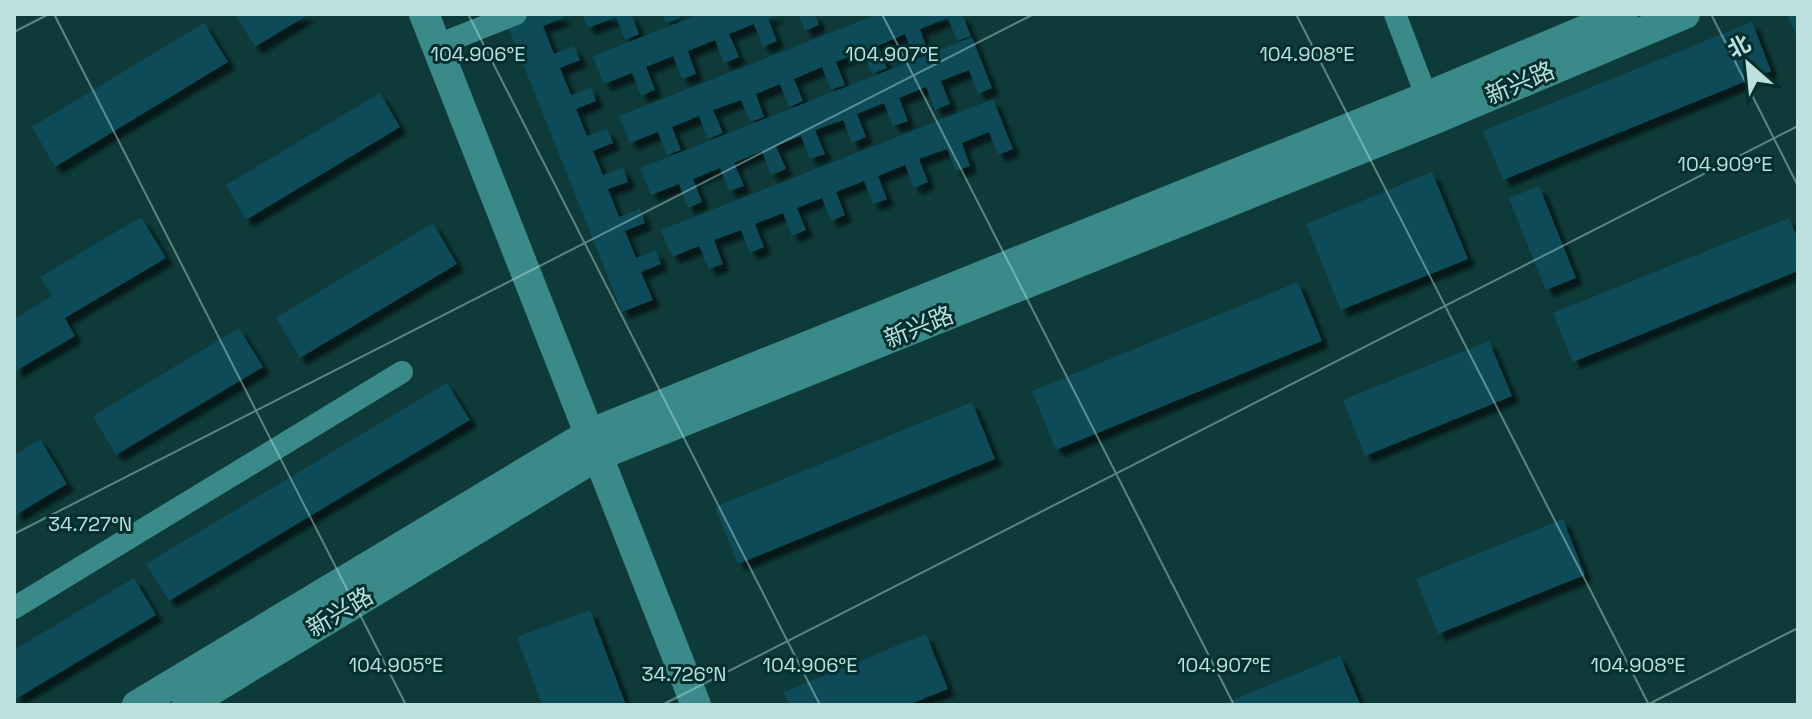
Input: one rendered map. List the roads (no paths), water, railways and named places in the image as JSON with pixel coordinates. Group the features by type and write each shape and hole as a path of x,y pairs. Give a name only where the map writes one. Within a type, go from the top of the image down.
{"main road":[{"path":"424,14 696,705"},
{"name":"新兴路","path":"1431,108 1623,14"},
{"name":"新兴路","path":"137,705 593,445 1431,108 1685,14"},
{"name":"新兴路","path":"187,705 593,445"}],"street":[{"path":"435,46 516,14"},
{"path":"1395,14 1431,108"},
{"path":"14,608 402,372"}]}
